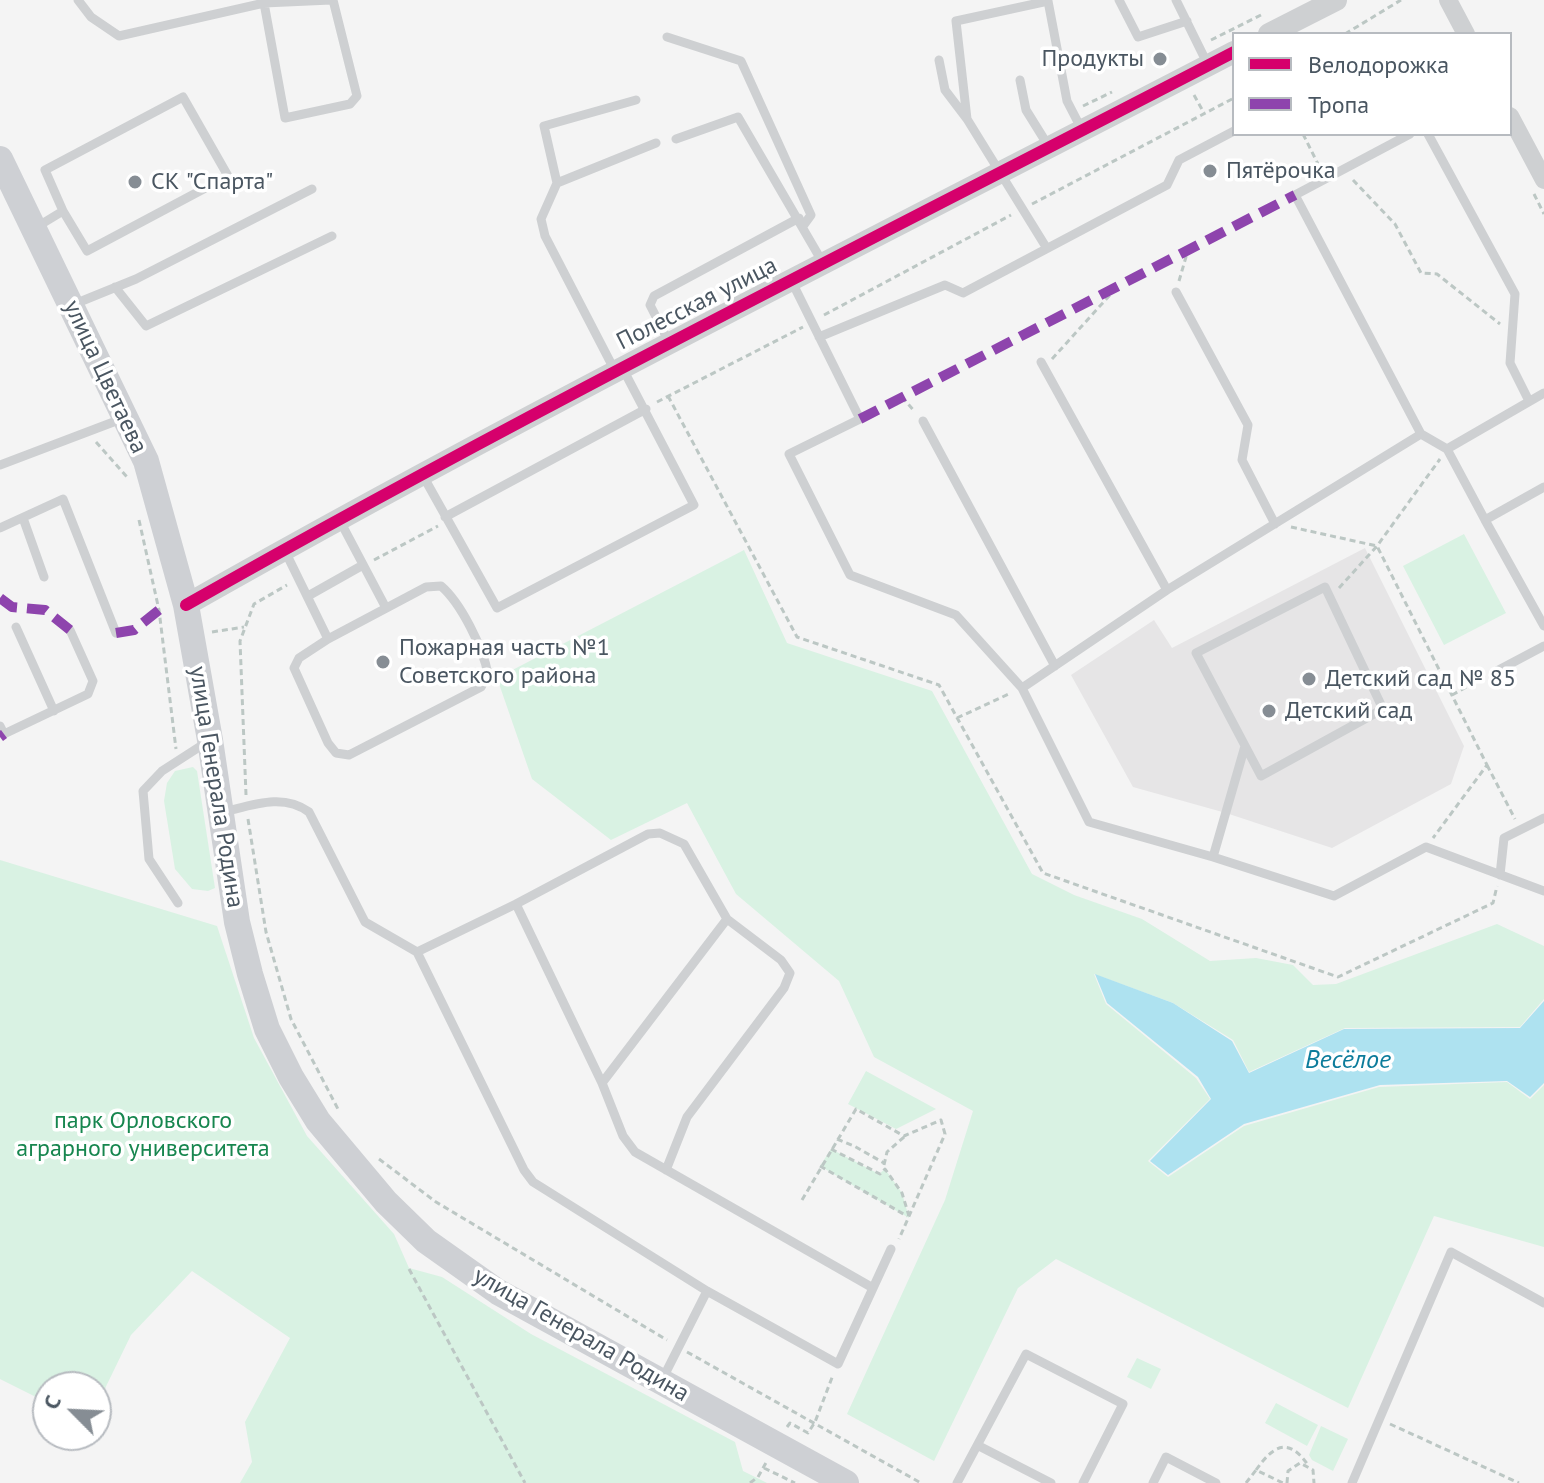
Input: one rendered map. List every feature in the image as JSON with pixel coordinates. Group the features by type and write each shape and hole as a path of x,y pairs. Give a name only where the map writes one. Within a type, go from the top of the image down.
{"main road":[{"name":"улица Цветаева","path":"0,159 146,461 186,605"},
{"name":"улица Генерала Родина","path":"186,605 237,922 250,974 267,1029 318,1121 386,1202 426,1241 498,1292 660,1383 770,1457 846,1483"}],"street":[{"path":"1273,32 1336,0"},
{"path":"1448,0 1465,32"},
{"name":"Полесская улица","path":"186,605 669,342 1232,53"},
{"path":"1512,118 1536,145 1544,180"}],"lane":[{"path":"78,0 91,17 119,36 264,3 332,0 357,96 350,104 285,118 264,3"},
{"path":"1119,0 1138,37 1187,21"},
{"path":"1176,0 1208,65"},
{"path":"967,119 956,21 1048,1 1067,101 1082,130"},
{"path":"667,37 741,61 811,215 654,296 650,305 669,342"},
{"path":"939,60 945,90 967,119 1046,247"},
{"path":"1020,80 1026,110 1049,147"},
{"path":"183,97 228,176 87,251 63,211 45,170 183,97"},
{"path":"422,474 497,608 694,505 646,409 618,369 545,236 541,219 557,183 544,126 636,100"},
{"path":"676,139 738,117 823,263"},
{"path":"819,337 945,285 963,293 1167,185 1179,160 1232,132"},
{"path":"1406,136 1295,195 1421,434 1447,449 1544,626"},
{"path":"1429,136 1515,294 1510,363 1529,401"},
{"path":"557,183 656,143"},
{"path":"72,305 115,287 312,189"},
{"path":"34,228 63,211"},
{"path":"115,287 146,326 332,236"},
{"path":"791,280 860,419 789,454 850,575 956,615 1022,688 1089,822 1334,896 1426,847 1544,891"},
{"path":"1176,292 1248,425 1242,460 1275,524"},
{"path":"1043,365 1167,590"},
{"path":"1447,449 1544,393"},
{"path":"446,519 646,409"},
{"path":"0,465 125,417"},
{"path":"923,421 1055,666"},
{"path":"1022,688 1167,590 1421,434"},
{"path":"1485,520 1544,487"},
{"path":"0,528 63,499 116,633"},
{"path":"23,518 44,577"},
{"path":"339,519 386,608"},
{"path":"284,549 328,639"},
{"path":"308,596 363,565"},
{"path":"441,586 451,595 486,660 488,674 481,687 349,755 336,753 328,743 294,668 299,658 328,639 426,587 441,586"},
{"path":"1325,587 1329,597 1383,709 1261,776 1196,653 1325,587"},
{"path":"16,627 54,711"},
{"path":"0,726 4,734 88,694 93,681 70,630"},
{"path":"1493,673 1544,646"},
{"path":"178,903 149,859 143,791 162,771 210,740"},
{"path":"1213,857 1245,746"},
{"path":"220,813 282,801 296,803 309,812 365,922 417,952 524,1170 533,1182 707,1291 838,1364 891,1249"},
{"path":"1500,875 1504,838 1544,818"},
{"path":"417,952 648,834 660,833 684,844 727,919 781,960 790,973 784,988 687,1117 666,1170"},
{"path":"516,904 602,1083 623,1136 635,1152 873,1288"},
{"path":"602,1083 727,919"},
{"path":"1352,1483 1451,1252 1544,1303"},
{"path":"660,1383 707,1291"},
{"path":"957,1483 1026,1354 1123,1404 1083,1483"},
{"path":"979,1446 1051,1483"},
{"path":"1153,1483 1166,1457 1216,1483"}],"path":[{"path":"1348,32 1401,0"},
{"path":"646,409 1232,99"},
{"path":"1304,136 1326,178"},
{"path":"1343,169 1395,224 1421,273 1437,274 1512,334"},
{"path":"1176,292 1188,250"},
{"path":"1043,365 1119,285"},
{"path":"668,396 797,637 939,685 1043,873 1338,977 1493,903 1500,875"},
{"path":"902,397 923,421"},
{"path":"88,433 130,480"},
{"path":"1329,597 1377,546 1447,449"},
{"path":"137,509 159,610 178,761"},
{"path":"363,565 446,519"},
{"path":"1275,524 1377,546"},
{"path":"1377,546 1521,829"},
{"path":"299,578 254,604 240,641 246,807 266,932 291,1019 346,1121"},
{"path":"1452,695 1493,673"},
{"path":"957,718 1022,688"},
{"path":"1426,847 1487,765"},
{"path":"802,1200 856,1109 904,1136"},
{"path":"891,1249 909,1218 945,1134 941,1120 904,1136 887,1152 885,1169 902,1193 909,1218"},
{"path":"837,1139 884,1163"},
{"path":"831,1149 880,1174 885,1169"},
{"path":"370,1153 436,1202 678,1346 921,1483"},
{"path":"820,1166 909,1218"},
{"path":"409,1269 525,1483"},
{"path":"750,1483 790,1423 808,1433 838,1364"},
{"path":"1379,1419 1519,1483"},
{"path":"1246,1483 1268,1453 1278,1448 1291,1448 1313,1470 1314,1483"},
{"path":"770,1457 795,1483"},
{"path":"1256,1470 1285,1483 1293,1465 1308,1465"}],"shaded area":[{"name":"Детский сад","path":"1365,548 1464,746 1451,784 1332,848 1133,787 1071,675 1154,620 1172,648"}],"green space":[{"path":"1464,534 1506,613 1444,645 1403,566"},
{"path":"744,550 787,643 932,691 1032,874 1074,895 1142,919 1210,961 1256,958 1293,965 1313,985 1336,984 1497,924 1544,946 1544,999 1520,1027 1345,1028 1249,1072 1233,1040 1173,1003 1094,974 1106,1004 1196,1078 1210,1099 1148,1161 1168,1177 1244,1126 1379,1087 1507,1082 1530,1099 1544,1085 1544,1247 1434,1216 1348,1408 1056,1259 1018,1288 934,1461 847,1414 945,1200 973,1111 874,1057 839,981 736,894 687,803 611,840 532,779 497,678"},
{"path":"193,767 197,771 215,888 208,891 192,889 175,869 164,801 167,783 175,771"},
{"name":"парк Орловского аграрного университета","path":"0,860 217,926 254,1038 307,1136 394,1234 409,1268 442,1277 531,1334 735,1442 743,1471 767,1483 240,1483 252,1462 245,1422 290,1338 192,1271 131,1335 112,1374 112,1371 32,1371 32,1395 0,1379"},
{"path":"866,1071 936,1109 896,1129 848,1104"},
{"path":"831,1149 879,1174 885,1169 902,1193 909,1218 820,1166"},
{"path":"1137,1358 1161,1369 1151,1389 1127,1377"},
{"path":"1276,1403 1318,1425 1307,1446 1265,1423"},
{"path":"1321,1426 1348,1439 1333,1471 1312,1460 1309,1455"}],"water":[{"name":"Весёлое","path":"1095,974 1173,1003 1232,1041 1249,1073 1344,1029 1520,1028 1544,1001 1544,1083 1530,1097 1507,1081 1380,1085 1244,1124 1168,1175 1150,1161 1211,1099 1198,1077 1107,1003"}],"marked path":[{"path":"860,419 1295,195"},
{"path":"0,598 12,607 45,610 70,630"},
{"path":"116,633 134,630 159,610"},
{"path":"0,737 4,734"}],"cycle path":[{"path":"186,605 576,392 1232,53"}],"place":[{"name":"Продукты","path":"1160,59"},
{"name":"Пятёрочка","path":"1210,171"},
{"name":"СК \"Спарта\"","path":"135,182"},
{"name":"Пожарная часть №1 Советского района","path":"383,662"},
{"name":"Детский сад № 85","path":"1309,679"},
{"name":"Детский сад","path":"1269,711"}]}
